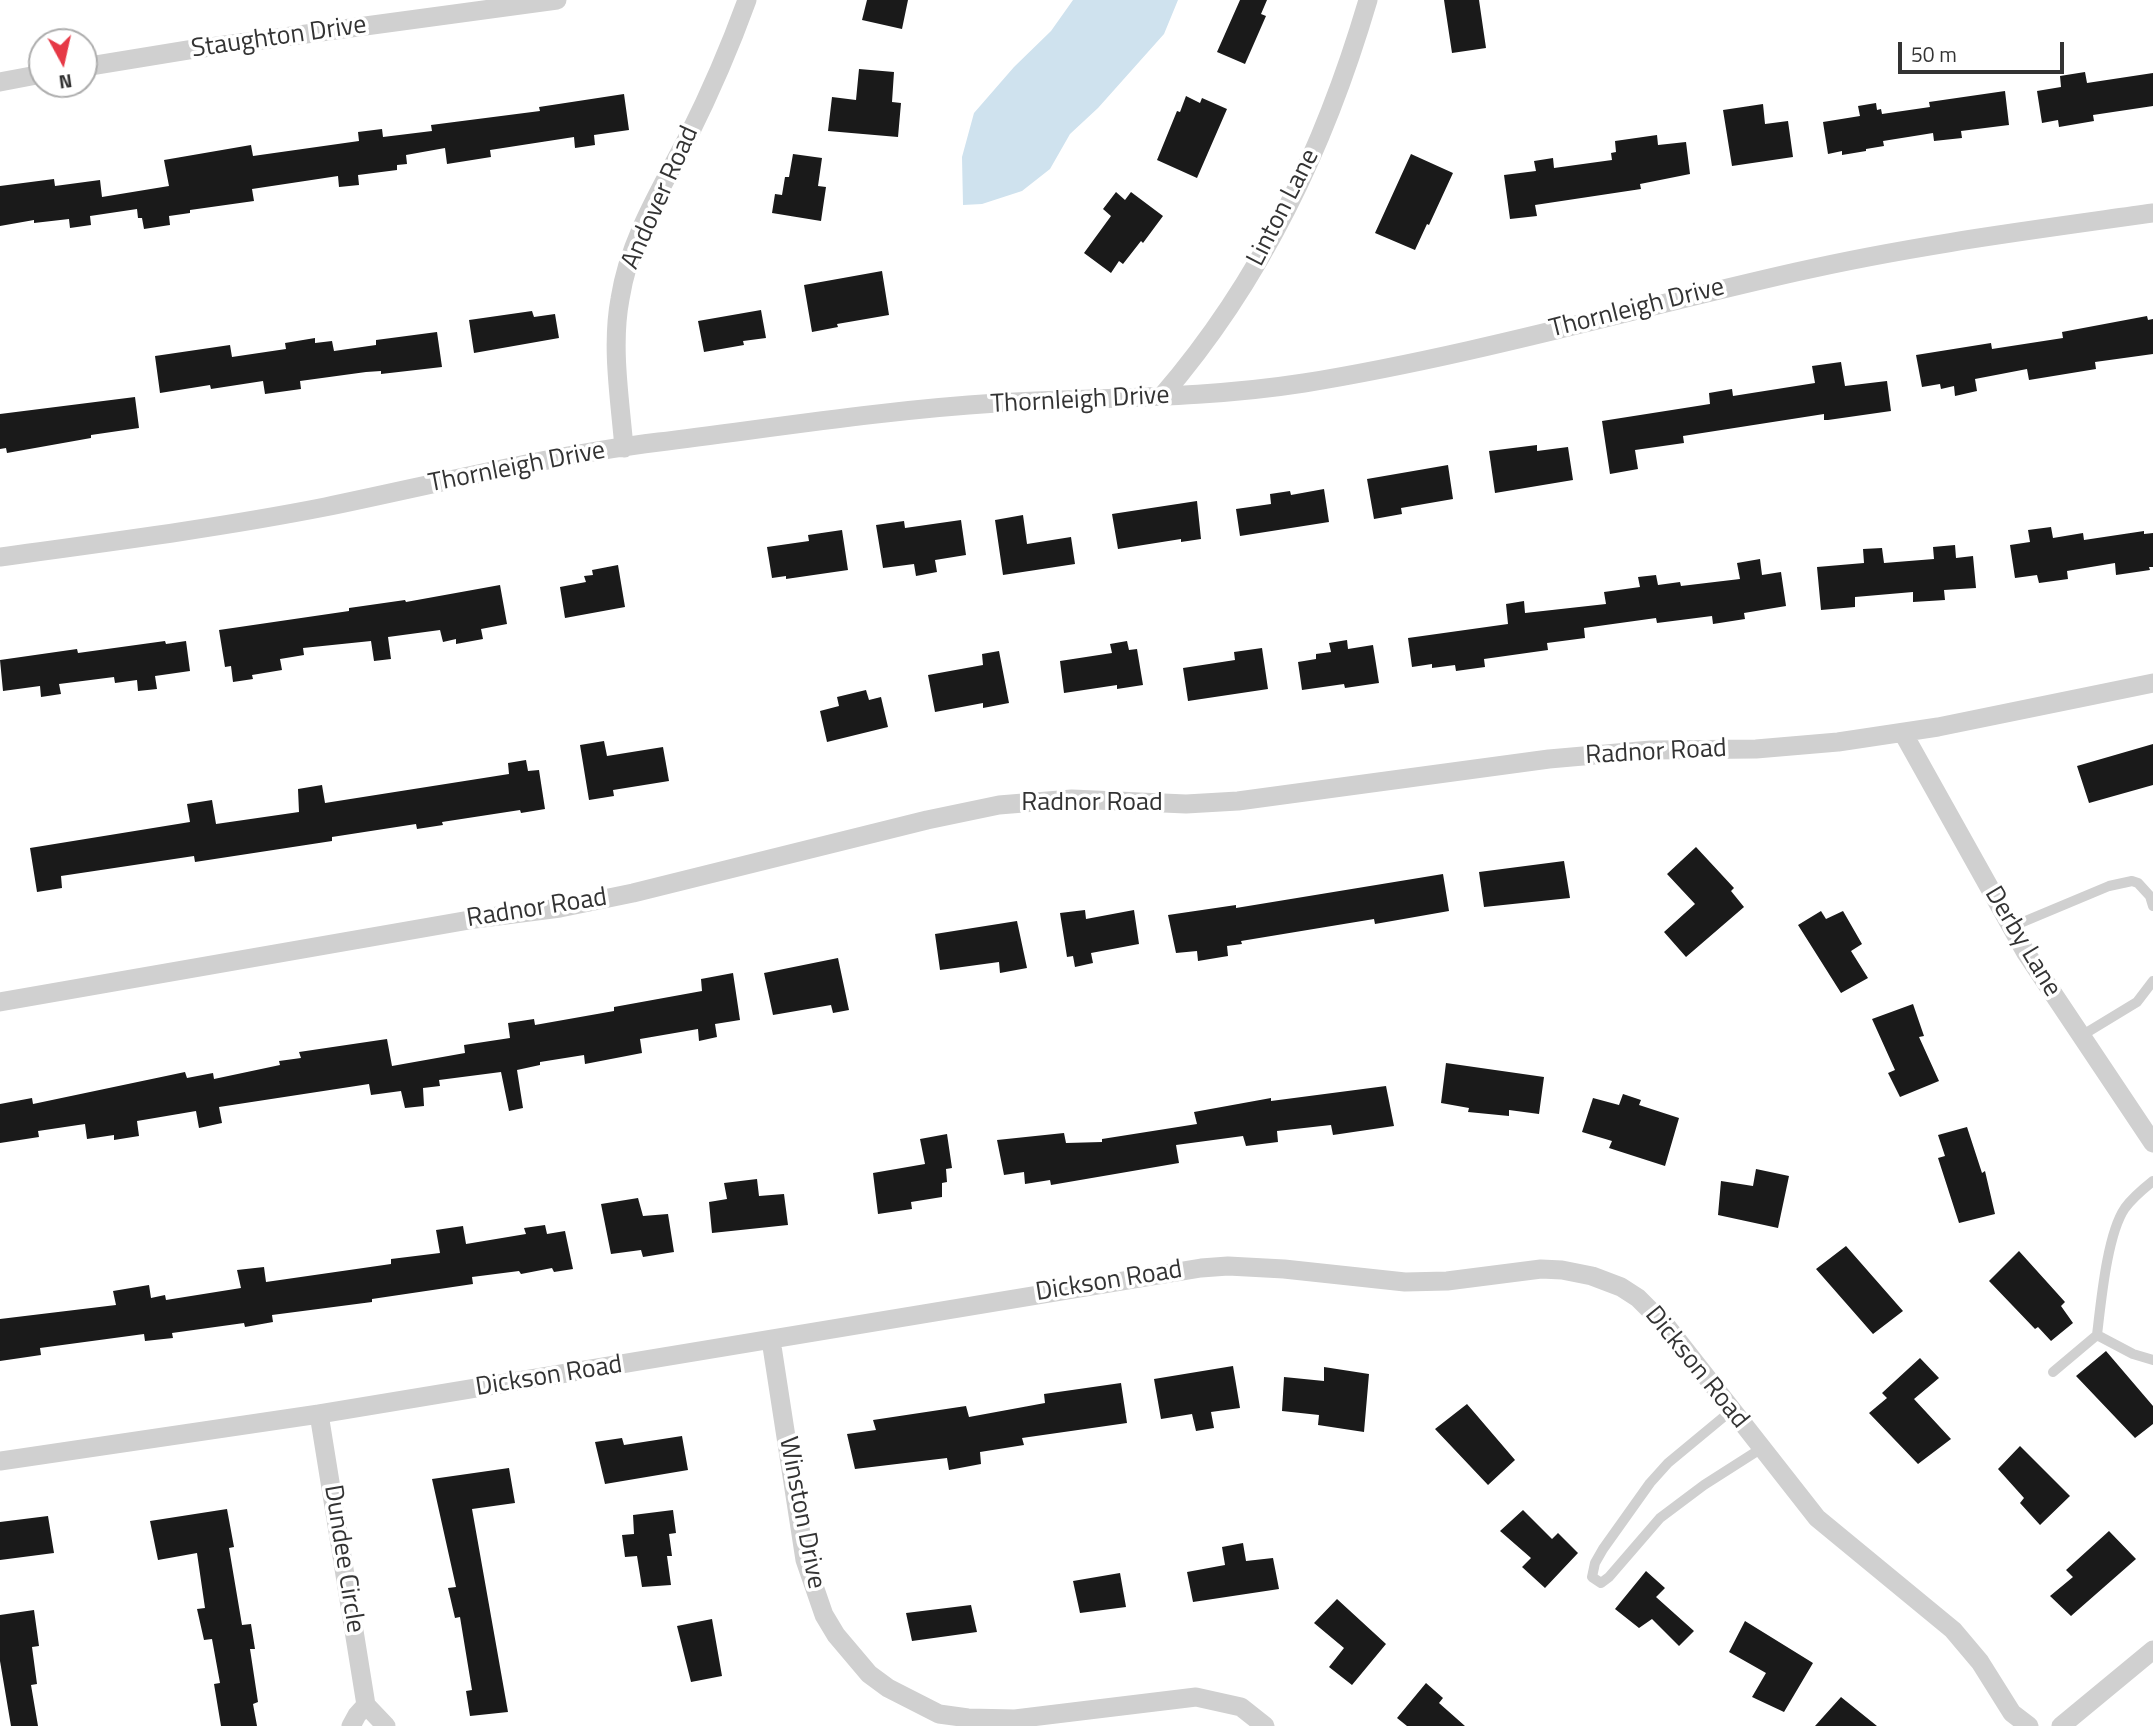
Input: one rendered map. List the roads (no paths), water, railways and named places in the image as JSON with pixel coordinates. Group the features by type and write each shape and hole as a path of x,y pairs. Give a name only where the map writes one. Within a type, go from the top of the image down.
{"street":[{"name":"Staughton Drive","path":"98,65 557,0"},
{"name":"Andover Road","path":"624,448 616,333 629,257 718,73 747,0"},
{"name":"Linton Lane","path":"1162,396 1207,340 1236,298 1283,217 1342,85 1368,0"},
{"path":"0,82 28,77"},
{"name":"Thornleigh Drive","path":"0,557 321,508 513,467 624,448 915,410 1238,391 1383,369 1897,250 2153,213"},
{"name":"Radnor Road","path":"0,1002 475,919 560,908 643,891 917,822 999,805 1072,799 1186,804 1238,801 1549,759 1651,750 1756,749 1838,742 1903,733 2153,683"},
{"name":"Derby Lane","path":"1903,733 2025,953 2153,1143"},
{"name":"Dickson Road","path":"0,1461 319,1414 1201,1268 1228,1266 1283,1269 1405,1282 1447,1281 1541,1269 1562,1270 1592,1276 1621,1287 1638,1298 1668,1328 1824,1525 1922,1602 1953,1630 1980,1662 2012,1713 2029,1726"},
{"name":"Winston Drive","path":"771,1340 805,1560 824,1615 836,1635 869,1674 888,1688 939,1714 968,1718 1015,1719 1196,1697 1241,1707 1265,1726"},
{"name":"Dundee Circle","path":"319,1414 366,1705"},
{"path":"2061,1726 2153,1650"},
{"path":"351,1726 366,1705 386,1726"}],"lane":[{"path":"2011,928 2109,886 2132,881 2138,883 2150,896 2153,906"},
{"path":"2081,1036 2137,1002 2153,981"},
{"path":"2053,1372 2097,1335 2102,1295 2119,1220 2132,1200 2153,1181"},
{"path":"2097,1335 2133,1354 2153,1360"},
{"path":"1732,1410 1668,1463 1650,1483 1603,1549 1595,1563 1592,1577 1601,1583 1609,1577 1660,1518 1704,1485 1762,1448"}],"water":[{"path":"1073,0 1178,0 1164,34 1098,108 1070,134 1050,169 1022,191 982,204 963,205 962,157 974,113 1014,67 1051,31"}]}
